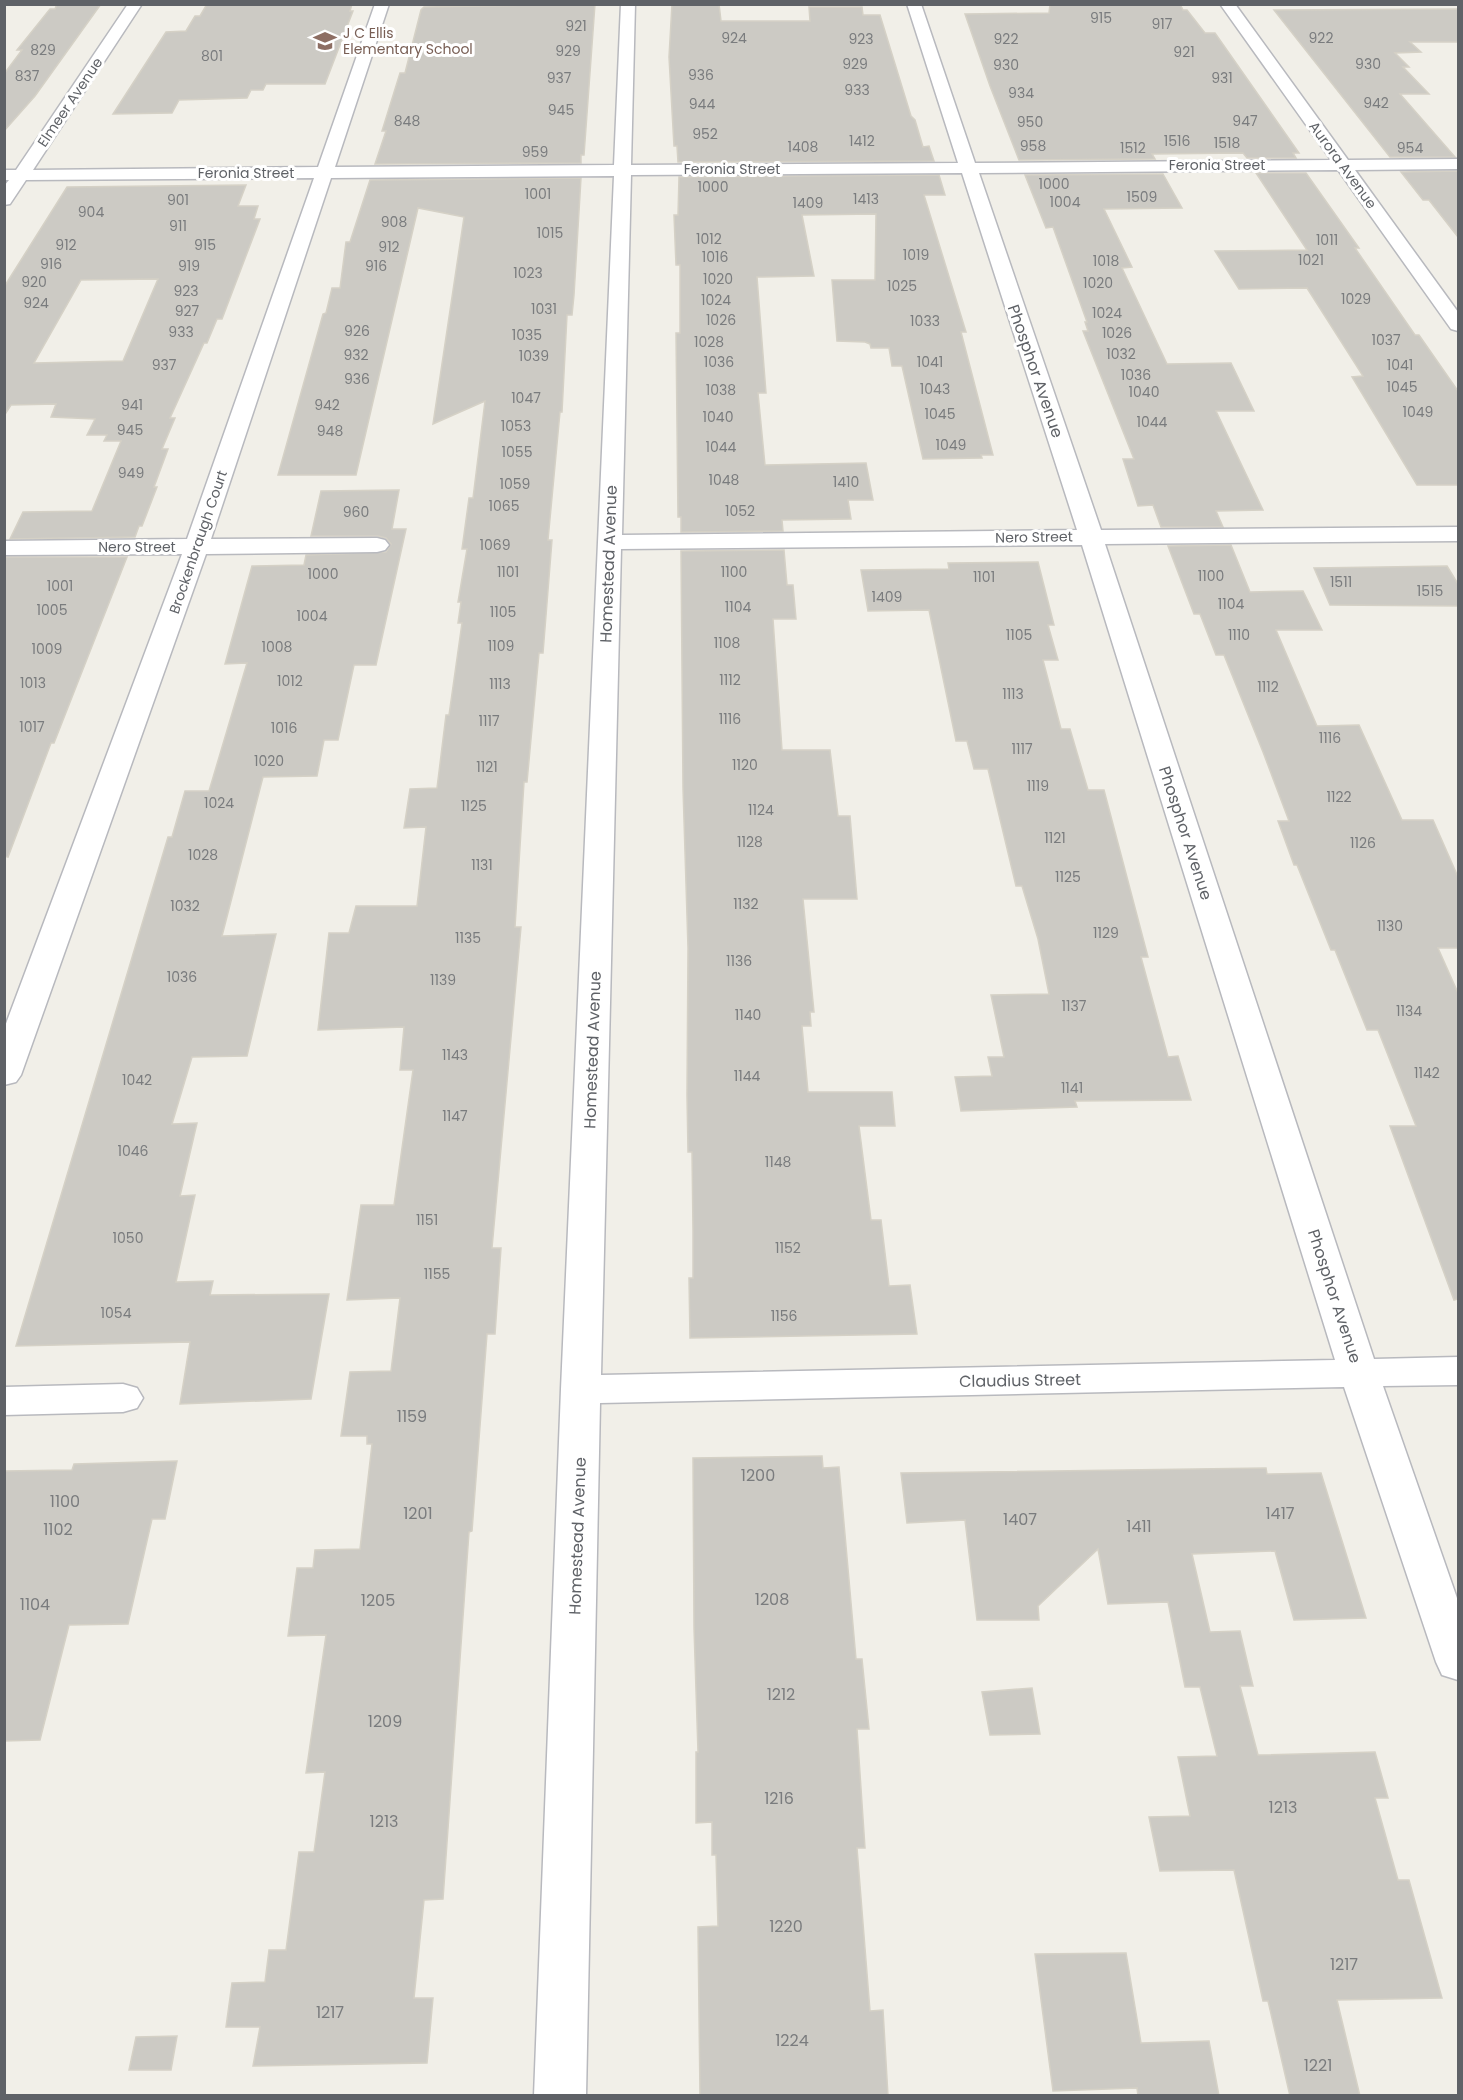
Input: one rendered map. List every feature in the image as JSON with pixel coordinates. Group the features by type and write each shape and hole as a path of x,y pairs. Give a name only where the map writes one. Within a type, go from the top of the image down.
{"street":[{"name":"Elmeer Avenue","path":"4,200 13,175 135,4"},
{"name":"Brockenbraugh Court","path":"4,1075 197,546 382,4"},
{"name":"Homestead Avenue","path":"560,2096 581,1389 628,4"},
{"name":"Phosphor Avenue","path":"914,4 1091,537 1359,1373 1458,1662"},
{"name":"Aurora Avenue","path":"1227,4 1458,325"},
{"name":"Feronia Street","path":"13,175 1458,164"},
{"name":"Nero Street","path":"609,542 1458,534"},
{"name":"Nero Street","path":"4,548 377,545"},
{"name":"Claudius Street","path":"581,1389 1458,1371"},
{"path":"4,1401 123,1398"}],"building":[{"path":"57,4 101,4 35,96 4,131 4,74 22,50 17,50 50,9 55,9"},
{"path":"207,4 352,4 350,11 353,11 325,84 266,84 263,90 251,90 247,98 179,100 172,113 113,114 166,32 186,31 195,16 200,16"},
{"path":"595,4 584,155 581,155 581,163 375,164 386,131 382,131 400,73 405,73 421,10 424,7"},
{"path":"672,4 719,4 721,21 810,21 809,7 862,7 863,15 880,15 911,116 915,120 923,147 929,146 934,161 678,162 677,146 674,146 669,57"},
{"path":"1050,4 1180,4 1205,33 1215,33 1299,153 1293,153 1296,158 1247,158 1243,153 1152,154 1155,159 1019,160 965,14 1049,13"},
{"path":"1458,9 1458,42 1410,42 1421,52 1395,53 1409,67 1403,67 1429,94 1400,94 1455,157 1390,157 1274,10"},
{"path":"1458,171 1458,237 1429,200 1423,200 1401,172"},
{"path":"1256,173 1306,173 1359,248 1355,248 1415,335 1419,335 1458,391 1458,485 1417,485 1352,377 1363,376 1307,288 1239,289 1215,251 1307,250"},
{"path":"1163,174 1182,208 1104,209 1132,267 1122,268 1167,364 1231,363 1254,411 1216,411 1263,510 1216,511 1223,527 1161,527 1153,505 1138,506 1123,459 1134,459 1083,331 1088,331 1085,322 1087,322 1053,227 1046,228 1025,175"},
{"path":"939,175 945,195 924,195 966,332 961,332 993,455 981,455 982,458 923,459 902,366 892,366 889,348 871,348 870,344 865,342 837,341 832,280 875,280 876,214 802,215 814,276 757,277 766,393 758,393 765,465 866,463 873,500 848,500 851,519 782,520 783,531 681,532 681,517 678,517 676,333 680,333 680,265 676,265 674,215 678,215 679,177"},
{"path":"581,178 574,295 572,315 567,315 562,412 560,412 548,540 552,540 543,653 539,653 527,782 524,782 515,927 521,927 492,1248 501,1248 495,1334 487,1334 472,1531 469,1532 443,1899 424,1900 414,1998 433,1998 427,2063 253,2066 260,2027 226,2027 232,1983 265,1982 269,1950 286,1950 299,1852 314,1852 325,1772 306,1773 326,1635 288,1636 297,1568 313,1568 315,1550 360,1549 372,1444 367,1444 367,1436 341,1436 350,1372 391,1371 400,1298 347,1300 361,1205 394,1205 413,1070 400,1070 404,1027 318,1030 329,933 349,933 356,906 417,906 426,827 404,828 410,789 437,788 446,715 449,715 462,623 458,623 461,602 458,602 467,549 462,549 469,498 473,498 485,401 433,424 464,217 418,208 356,475 278,475 323,314 326,313 332,288 340,288 346,242 350,242 370,180"},
{"path":"246,185 238,206 258,206 254,219 260,219 222,319 217,319 207,343 204,343 170,418 175,418 162,449 168,449 154,487 157,487 142,526 139,526 135,537 10,539 23,512 92,511 121,441 104,441 107,435 87,435 95,419 51,417 56,404 11,405 4,416 4,287 67,187","holes":["158,279 123,361 34,363 81,280"]},
{"path":"399,490 392,529 406,529 376,665 354,665 338,740 324,740 317,776 263,777 222,936 276,934 247,1056 192,1057 172,1124 197,1123 180,1196 195,1195 176,1282 213,1281 210,1295 329,1294 311,1399 180,1404 190,1342 16,1346 168,837 172,837 185,791 209,791 247,663 225,664 252,566 304,565 306,555 386,552 391,544 386,538 378,536 311,536 321,491"},
{"path":"1231,545 1250,592 1303,591 1322,630 1276,630 1317,726 1359,725 1402,820 1433,820 1458,877 1458,948 1438,948 1458,993 1458,1299 1454,1300 1390,1126 1416,1126 1378,1030 1367,1030 1335,950 1331,950 1297,865 1294,865 1278,821 1289,821 1263,752 1224,655 1216,655 1200,614 1194,614 1168,546"},
{"path":"784,550 787,585 793,585 796,619 773,619 782,750 830,750 838,816 850,816 857,899 803,899 814,1012 810,1012 811,1026 802,1026 808,1092 892,1092 895,1126 859,1126 871,1220 881,1220 889,1286 910,1285 917,1334 690,1338 689,1278 693,1278 693,1231 692,1152 688,1152 688,948 683,788 681,551"},
{"path":"4,557 127,557 54,743 51,743 8,857 4,856"},
{"path":"1038,562 1054,625 1048,625 1058,660 1043,660 1061,729 1070,729 1088,790 1104,790 1148,957 1141,957 1168,1057 1178,1056 1191,1100 1075,1101 1077,1107 961,1111 955,1077 992,1076 988,1057 1004,1057 991,995 1049,994 1038,939 1022,886 1016,886 988,769 974,769 967,741 956,741 929,610 868,611 861,570 949,569 948,563"},
{"path":"1447,566 1458,584 1458,606 1330,605 1314,568"},
{"path":"822,1456 823,1468 839,1467 856,1659 862,1659 869,1729 857,1729 865,1848 857,1848 870,2011 883,2010 888,2096 700,2096 698,1927 718,1926 716,1855 712,1855 712,1822 696,1823 696,1752 698,1752 694,1628 693,1458"},
{"path":"177,1461 165,1519 152,1519 128,1624 69,1625 40,1740 4,1741 4,1471 72,1470 74,1464"},
{"path":"1266,1468 1267,1474 1321,1473 1366,1618 1294,1620 1275,1551 1192,1554 1210,1632 1240,1631 1253,1686 1240,1686 1258,1755 1375,1752 1388,1798 1375,1798 1398,1880 1409,1880 1442,1998 1337,2000 1360,2096 1290,2096 1268,2001 1263,2001 1234,1870 1160,1871 1149,1817 1190,1816 1178,1757 1217,1756 1200,1687 1185,1687 1168,1602 1108,1604 1098,1549 1038,1606 1039,1620 977,1620 965,1520 907,1523 901,1473"},
{"path":"1032,1688 1040,1734 990,1735 982,1692"},
{"path":"1126,1953 1141,2043 1209,2041 1219,2096 1138,2096 1137,2088 1053,2091 1035,1954"},
{"path":"177,2036 171,2070 129,2070 136,2037"}],"place":[{"name":"J C Ellis Elementary School","path":"325,41"}]}
